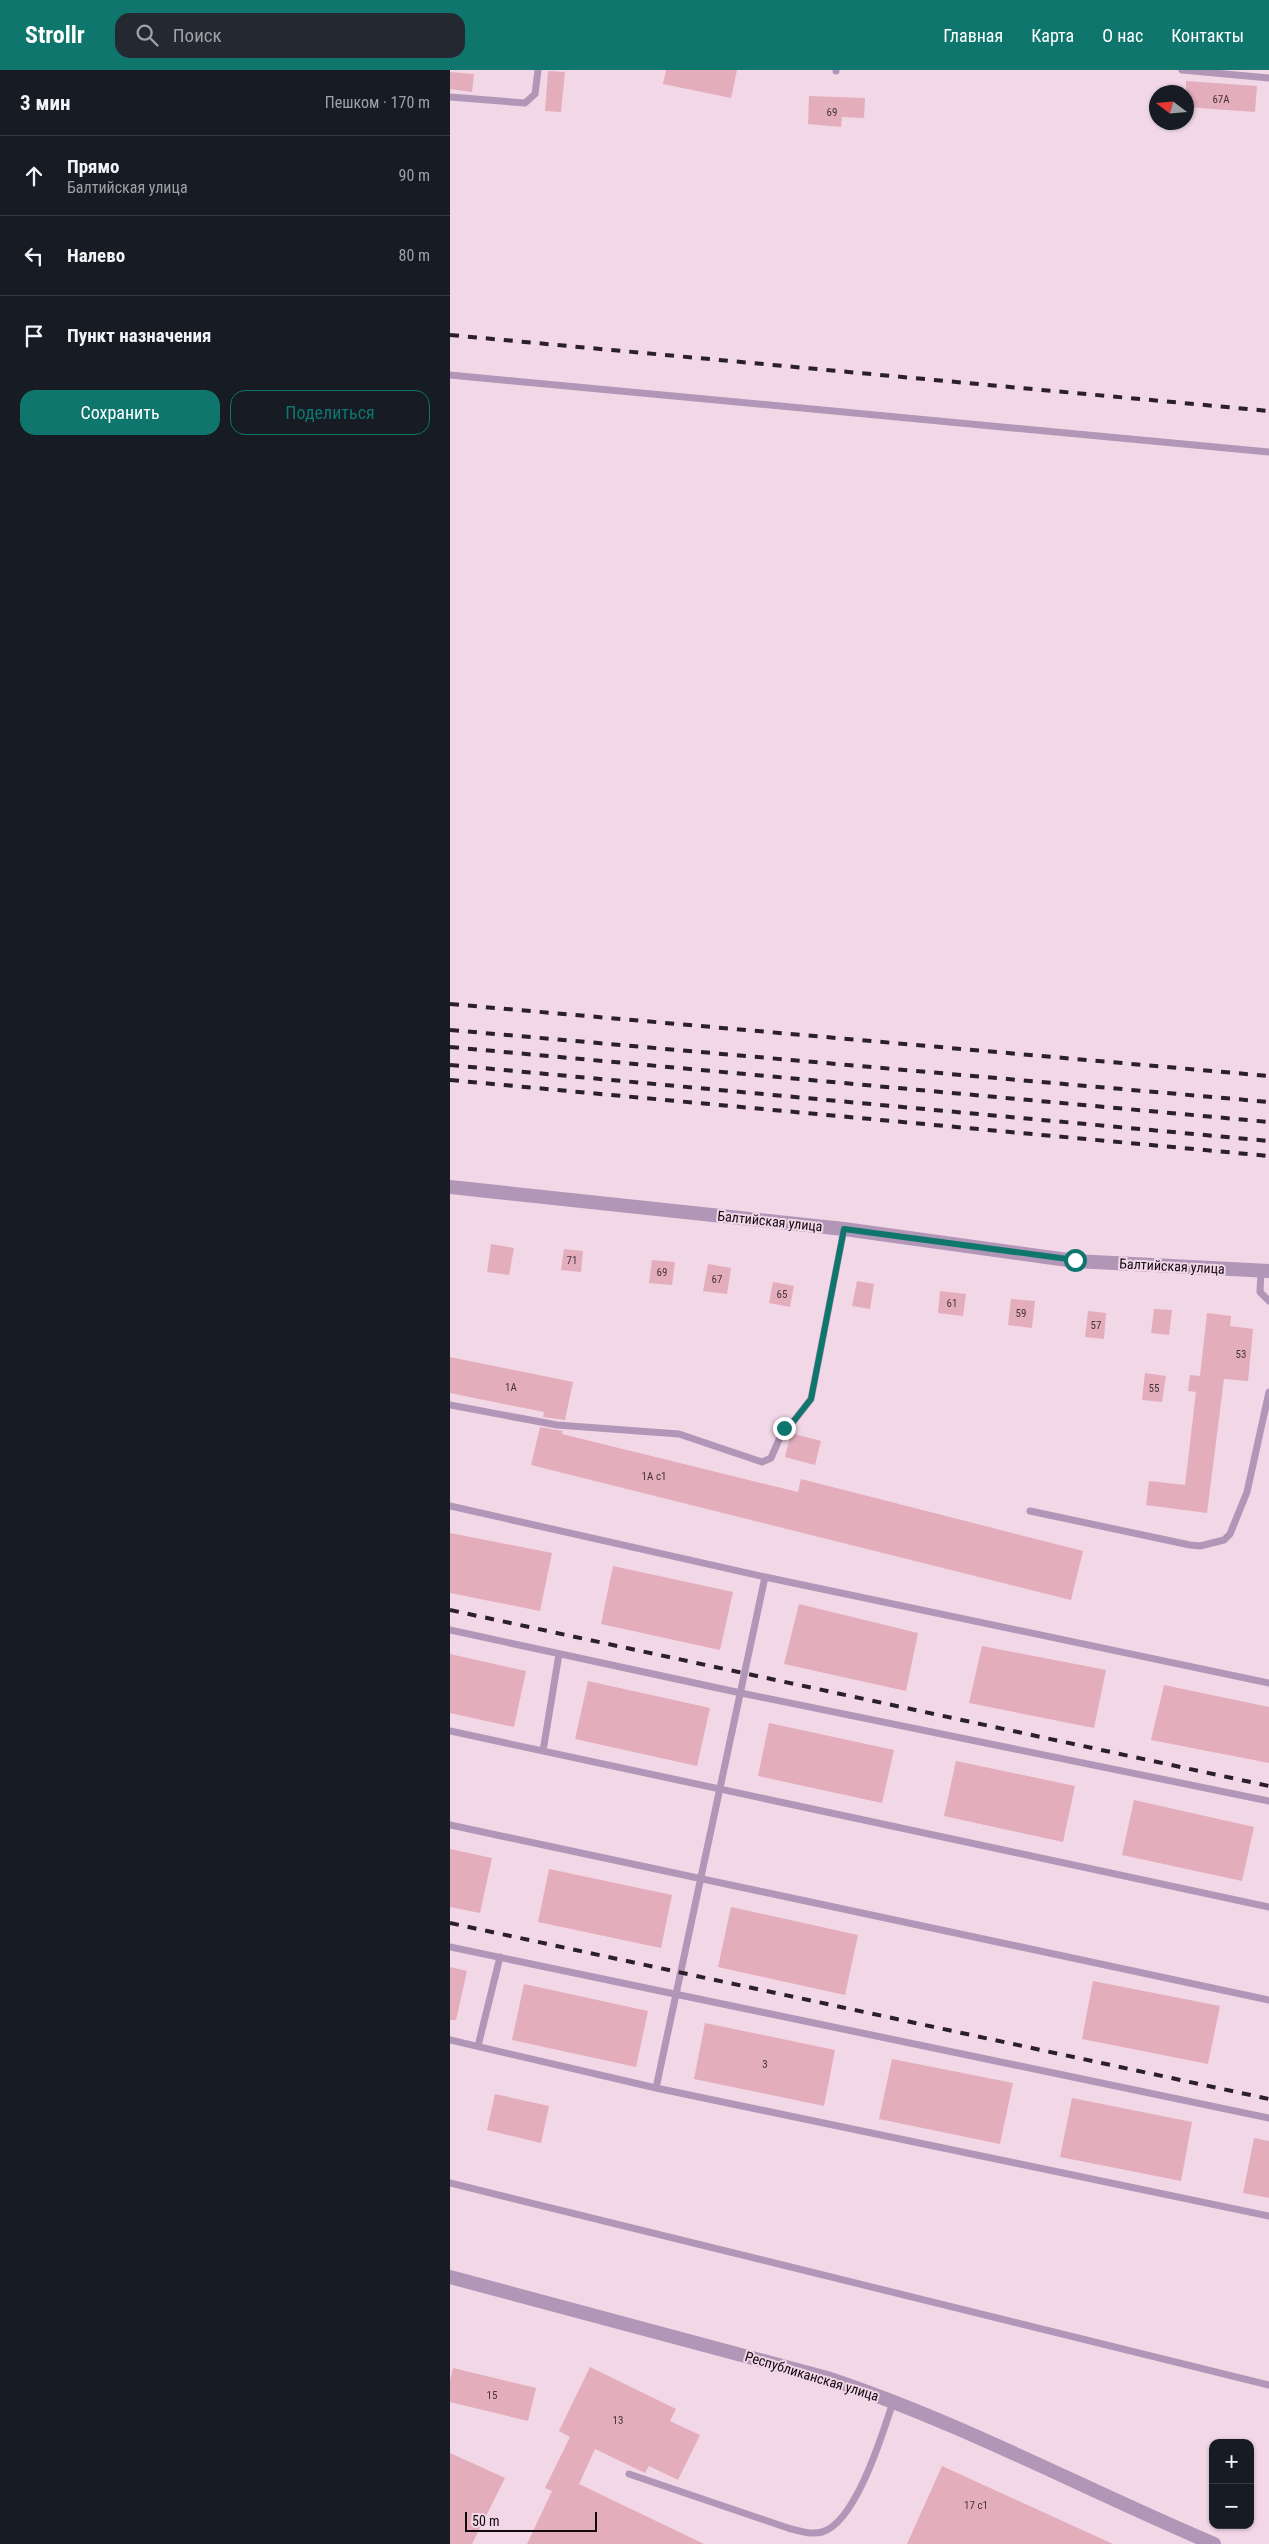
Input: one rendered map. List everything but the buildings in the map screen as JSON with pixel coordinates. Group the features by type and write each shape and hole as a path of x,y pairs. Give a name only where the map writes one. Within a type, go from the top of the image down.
{"street":[{"name":"Балтийская улица","path":"450,1187 844,1229 1075,1260 1265,1271"},
{"name":"Республиканская улица","path":"450,2277 827,2378 893,2401 1015,2453 1127,2507 1214,2544"}],"lane":[{"path":"450,97 525,103 535,94 538,70"},
{"path":"1182,70 1269,78"},
{"path":"450,375 1269,452"},
{"path":"450,1405 557,1425 679,1434 762,1462 771,1458 784,1428 799,1416 811,1399 844,1229"},
{"path":"1265,1271 1260,1292 1269,1301"},
{"path":"1030,1511 1190,1546 1200,1546 1224,1540 1230,1534 1247,1492 1269,1392"},
{"path":"450,1506 766,1577 1269,1683"},
{"path":"656,2088 766,1577"},
{"path":"450,1630 741,1693 1269,1801"},
{"path":"543,1751 559,1654"},
{"path":"450,1731 1269,1907"},
{"path":"450,1826 1269,2000"},
{"path":"450,1946 1269,2118"},
{"path":"478,2046 500,1957"},
{"path":"450,2040 656,2088 1269,2216"},
{"path":"450,2183 1269,2385"},
{"path":"629,2474 788,2528 810,2534 825,2531 838,2522 854,2501 866,2476 893,2401"}],"railway":[{"path":"450,335 1269,411"},
{"path":"450,1004 1269,1076"},
{"path":"450,1030 1269,1102"},
{"path":"450,1047 1269,1122"},
{"path":"450,1065 1269,1141"},
{"path":"450,1080 1269,1156"},
{"path":"450,1610 1269,1786"},
{"path":"450,1923 1269,2099"}],"route":[{"path":"784,1428 793,1422 811,1399 844,1229 1075,1260"}]}
